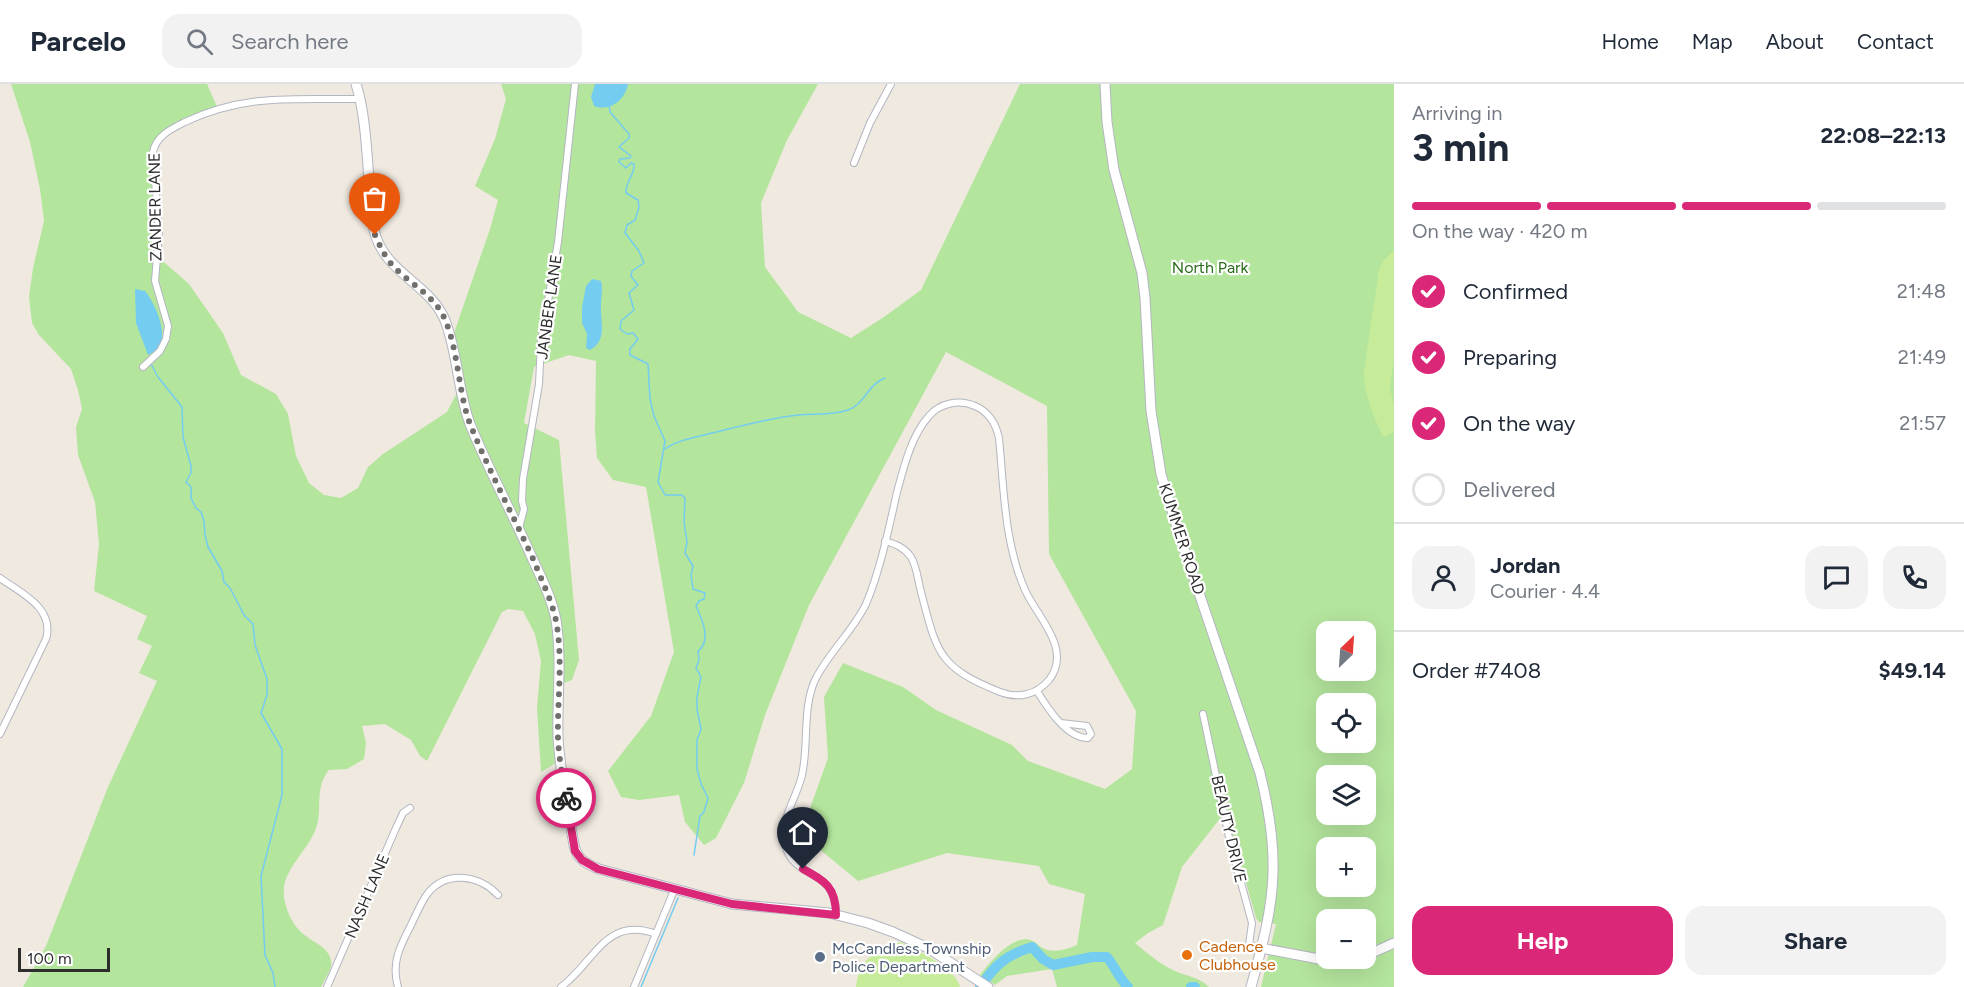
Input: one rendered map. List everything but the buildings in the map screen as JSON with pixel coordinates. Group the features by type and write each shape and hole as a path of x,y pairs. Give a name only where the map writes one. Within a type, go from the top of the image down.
{"street":[{"path":"356,84 375,235 383,254 397,270 439,307 446,321 466,413 483,455 548,594 555,618 559,666 559,751 575,851 582,860 598,869 739,905 836,915 868,923 904,936 950,961 988,987"},
{"name":"JANBER LANE","path":"519,528 524,509 523,479 539,384 541,342 558,243 574,84"},
{"path":"854,163 870,123 891,84"},
{"name":"KUMMER ROAD","path":"1105,84 1107,122 1114,170 1136,243 1143,281 1151,411 1161,474 1260,773 1266,800 1273,874 1261,948 1251,987"},
{"name":"ZANDER LANE","path":"143,367 160,351 166,339 168,326 155,281 159,233 153,152 156,141 179,125 198,116 251,101 293,98 359,99"},
{"path":"836,915 834,896 828,885 799,867 784,845 784,826 803,771 809,703 813,686 820,672 852,629 871,592 907,459 919,430 928,417 951,403 970,404 984,411 994,423 999,438 1008,530 1016,567 1030,600 1050,633 1057,660 1047,681 1037,691 1024,695 1007,694 967,677 948,662 935,642 912,559 899,546 885,541"},
{"path":"0,578 38,606 46,620 48,631 0,734"},
{"path":"1037,691 1051,713 1061,723"},
{"name":"BEAUTY DRIVE","path":"1203,714 1230,842 1252,923 1249,945 1261,948"},
{"name":"NASH LANE","path":"327,987 396,828 404,813 410,808"},
{"path":"398,987 395,966 397,954 423,900 433,888 444,881 462,877 480,881 498,895"},
{"path":"634,987 675,888"},
{"path":"561,987 578,972 605,941 615,934 637,929 656,934"},
{"path":"1376,951 1394,943"},
{"path":"1261,948 1316,958"}],"green space":[{"name":"North Park","path":"11,84 207,84 218,109 179,125 154,145 157,256 189,284 223,333 241,375 276,394 288,414 296,456 309,483 324,495 341,498 358,488 368,467 383,454 447,412 464,379 454,333 498,200 475,186 495,139 506,99 501,84 818,84 787,140 761,203 765,267 798,312 851,338 921,290 1020,84 1394,84 1394,987 1261,987 1276,924 1259,922 1256,918 1226,811 1182,867 1163,925 1135,943 1164,965 1197,979 1209,987 1057,987 1052,969 1007,976 995,985 980,975 996,956 1011,944 1026,939 1054,951 1077,945 1085,894 1049,884 1039,866 947,853 858,881 812,843 808,814 828,758 824,697 843,663 903,687 936,710 1012,745 1028,761 1105,789 1132,769 1136,711 1049,554 1047,406 946,352 809,605 765,715 744,783 716,838 704,845 685,822 679,795 639,800 621,797 608,771 651,716 674,652 646,487 613,480 597,458 596,361 569,355 534,367 524,423 559,440 579,660 572,680 558,685 561,760 541,772 537,708 541,661 535,634 523,611 508,609 502,612 427,761 420,756 411,740 385,724 362,726 366,743 364,759 347,769 329,770 324,777 320,792 318,823 289,873 284,887 286,906 294,924 302,933 326,950 331,960 331,966 321,987 23,987 46,946 108,787 157,681 139,673 152,646 137,639 147,616 94,591 99,544 95,502 78,455 76,427 82,409 78,390 71,369 39,335 32,323 29,297 44,221 30,142"},
{"path":"1394,250 1394,356 1390,389 1394,405 1394,432 1385,437 1379,429 1370,404 1364,371 1379,271 1383,261"},
{"path":"900,942 952,973 960,987 856,987 861,969 869,957"}],"water":[{"path":"595,84 628,84 620,100 611,106 600,107 594,106 591,97"},
{"path":"592,279 601,281 602,330 596,346 590,350 586,348 587,334 582,323 582,307 586,286"},
{"path":"135,289 145,291 149,296 162,328 161,344 157,350 148,355 136,323"}],"waterway":[{"path":"609,105 610,112 629,134 629,138 619,147 631,156 620,159 619,162 626,168 631,163 634,164 626,193 638,200 639,207 635,220 627,225 625,233 639,251 644,263 632,271 631,276 638,285 629,293 634,310 621,321 620,329 627,334 633,333 638,339 630,349 630,355 648,364 650,399 654,416 665,441 658,482 665,495 682,495 685,498 684,522 687,542 685,553 693,566 691,575 693,589 705,593 704,599 696,606 703,623 705,636 702,647 698,651 699,660 696,668 701,677 697,697 701,729 697,740 697,769 708,798 704,812 700,816 694,855"},
{"path":"151,364 158,377 182,407 183,437 191,466 191,473 186,482 191,487 191,498 201,512 208,547 222,571 224,582 230,588 244,615 253,624 255,645 267,679 267,695 261,713 282,749 282,795 261,876 265,955 273,973 275,987"},
{"path":"665,449 675,443 764,420 848,410 858,404 874,385 885,378"},
{"path":"641,987 678,898"},
{"path":"980,987 1002,962 1032,947 1043,959 1053,965 1092,957 1107,957 1128,987"}],"way so far":[{"path":"375,235 383,254 397,270 439,307 446,321 464,406 470,423 550,601 558,637 558,739 566,798"}],"place":[{"name":"Cadence Clubhouse","path":"1187,955"},
{"name":"McCandless Township Police Department","path":"820,957"}],"route":[{"path":"566,798 575,851 588,865 598,869 732,904 836,915 834,896 830,888 824,880 803,869"}]}
